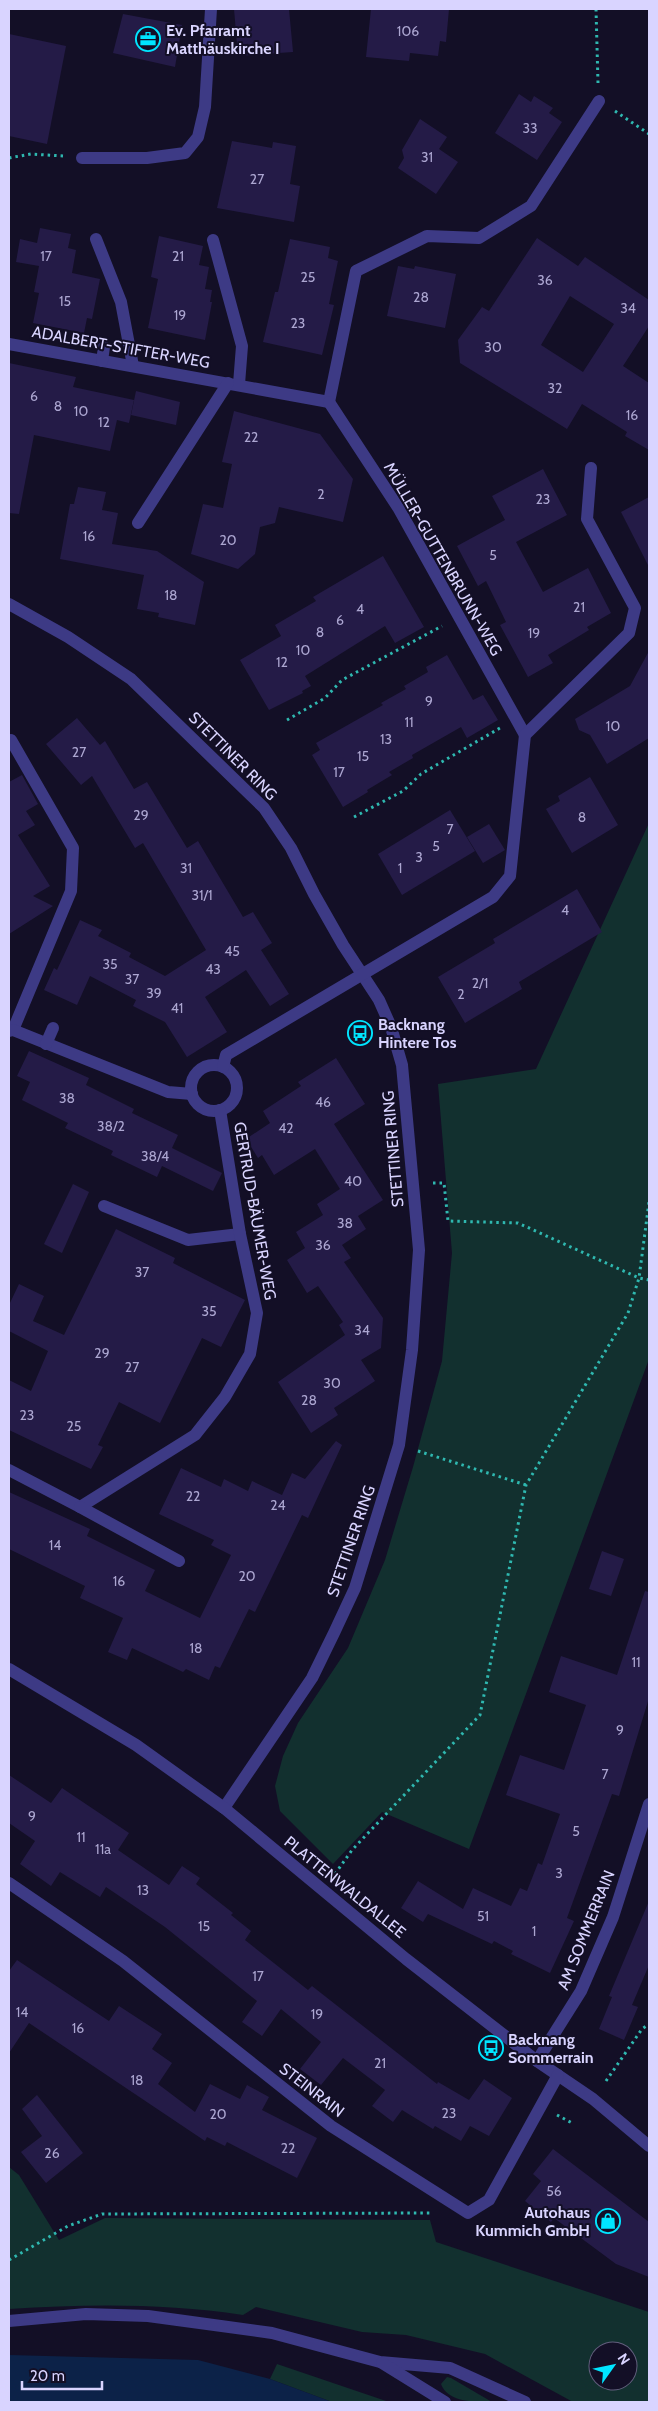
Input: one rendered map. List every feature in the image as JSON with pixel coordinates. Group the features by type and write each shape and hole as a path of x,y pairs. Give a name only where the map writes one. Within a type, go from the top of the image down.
{"street":[{"path":"82,158 147,158 185,153 198,137 205,107 210,9"},
{"path":"329,402 356,271 399,243 427,236 479,238 531,206 599,100"},
{"path":"96,240 121,302 133,366"},
{"path":"213,240 242,346 234,383"},
{"name":"ADALBERT-STIFTER-WEG","path":"9,344 234,383 280,386 329,402"},
{"path":"102,360 104,347"},
{"name":"ADALBERT-STIFTER-WEG","path":"138,523 234,383"},
{"name":"MÜLLER-GUTTENBRUNN-WEG","path":"329,402 459,616 525,735"},
{"path":"223,1067 226,1055 493,897 510,876 525,735 629,633 635,608 587,519 591,468"},
{"name":"STETTINER RING","path":"9,604 68,637 131,679 264,808 292,848 314,894 343,945 379,1000 391,1027 402,1065 419,1250 412,1350 399,1445 355,1588 334,1633 312,1678 224,1808"},
{"path":"11,740 72,848 71,892 11,1030 168,1092 192,1094"},
{"path":"46,1044 53,1028"},
{"path":"216,1066 223,1067 233,1076 237,1090 232,1103 220,1110 206,1109 194,1100 192,1094 193,1080 202,1069 216,1066"},
{"name":"GERTRUD-BÄUMER-WEG","path":"80,1506 194,1436 224,1397 250,1354 257,1313 240,1234 220,1110"},
{"path":"104,1206 188,1240 240,1234"},
{"path":"9,1470 80,1506 178,1561"},
{"name":"PLATTENWALDALLEE","path":"9,1669 136,1745 224,1808 323,1891 537,2061 593,2099 649,2146"},
{"name":"AM SOMMERRAIN","path":"537,2061 581,1992 613,1917 649,1804"},
{"name":"STEINRAIN","path":"9,1883 123,1961 331,2126 468,2213"},
{"path":"468,2213 489,2200 558,2075"},
{"path":"9,2321 86,2314 148,2316 272,2333 380,2362 450,2368 526,2402"},
{"path":"380,2362 445,2402"}],"path":[{"path":"596,9 599,100 649,134"},
{"path":"9,158 32,154 82,158"},
{"path":"287,720 325,698 342,680 459,616"},
{"path":"354,817 403,791 420,774 515,719"},
{"path":"444,1183 448,1221 518,1223 639,1278 649,1280"},
{"path":"323,1891 352,1850 480,1715 526,1485 628,1312 639,1278 649,1202"},
{"path":"399,1445 526,1485"},
{"path":"606,2081 642,2029 649,2024"},
{"path":"9,2260 68,2226 102,2214 468,2213"}],"green space":[{"path":"649,823 649,1359 469,1849 382,1812 333,1864 280,1811 275,1786 283,1756 298,1723 348,1648 385,1560 442,1361 452,1253 438,1084 536,1069"},
{"path":"9,2167 19,2175 59,2240 105,2218 430,2220 436,2242 649,2312 649,2402 573,2402 485,2354 406,2335 362,2332 256,2307 243,2315 184,2308 68,2306 9,2309"},
{"path":"277,2364 389,2402 332,2402 270,2379"},
{"path":"447,2377 492,2402 463,2400 450,2395 441,2384"}],"water":[{"path":"9,2355 198,2360 270,2379 332,2402 9,2402"}],"building":[{"path":"234,9 289,9 293,52 238,56"},
{"path":"371,9 449,9 446,42 440,41 438,56 410,53 409,61 366,57"},
{"name":"Ev. Pfarramt Matthäuskirche I","path":"123,14 182,25 175,67 113,53"},
{"path":"9,34 66,46 47,144 9,136"},
{"path":"519,94 531,102 534,96 553,108 549,113 562,122 537,160 495,133"},
{"path":"420,119 447,137 439,149 458,162 436,194 398,168 404,158 402,150"},
{"path":"232,141 272,148 273,142 296,146 290,184 300,186 294,222 217,208"},
{"path":"40,228 71,234 68,248 76,250 72,273 100,279 92,319 87,318 84,333 33,323 39,293 34,292 39,266 16,262 20,239 37,243"},
{"path":"159,236 203,246 199,265 209,267 205,289 212,290 210,302 212,302 205,340 148,328 158,279 151,277"},
{"path":"537,238 578,266 585,257 649,300 649,326 623,366 649,383 649,450 625,436 627,432 582,404 567,429 460,363 458,340 482,307 489,311","holes":["570,296 614,324 583,372 541,345"]},
{"path":"290,239 330,247 328,258 338,261 329,304 334,305 322,355 263,342 275,292 278,292"},
{"path":"398,266 414,269 415,266 456,274 445,328 387,316"},
{"path":"9,363 76,377 73,387 134,400 129,423 117,420 110,451 34,435 19,514 9,513"},
{"path":"136,391 180,402 176,425 131,415"},
{"path":"234,411 320,434 353,479 343,522 279,507 275,523 260,527 255,554 238,569 191,554 203,504 223,508 232,464 222,462"},
{"path":"543,469 567,515 516,542 543,592 588,568 611,613 587,627 589,630 548,655 553,663 528,677 500,625 506,622 486,581 478,586 457,546 505,520 492,496"},
{"path":"78,487 106,492 102,510 118,513 112,544 157,551 204,582 195,625 158,617 159,613 137,609 144,575 60,559 70,504 74,504"},
{"path":"649,497 649,567 621,512"},
{"path":"383,556 424,627 395,643 385,626 305,676 311,686 302,691 303,693 269,710 240,660 281,636 275,625 316,601 313,597"},
{"path":"649,651 649,738 607,764 590,735 579,730 575,719 630,686"},
{"path":"447,655 473,700 483,695 498,720 467,738 461,727 412,755 413,758 389,772 392,775 343,807 312,755 320,750 316,743 383,705 381,703 406,689 404,686 428,672 426,667"},
{"path":"77,718 100,745 105,741 134,789 147,782 187,848 198,841 243,917 253,912 272,943 261,950 289,994 270,1006 246,970 205,997 227,1032 187,1057 165,1022 133,1006 136,1000 90,976 77,1005 44,990 54,968 57,970 80,920 102,930 98,936 131,953 129,957 165,976 206,950 143,843 135,848 92,776 81,785 46,744"},
{"path":"22,775 38,804 26,811 35,825 18,835 50,886 33,896 53,906 9,934 9,782"},
{"path":"590,777 618,825 572,853 546,809 560,801 558,796"},
{"path":"450,810 475,851 402,895 378,854"},
{"path":"489,824 505,850 483,863 467,837"},
{"path":"577,889 602,932 519,982 522,989 465,1023 438,977 495,943 493,939"},
{"path":"29,1051 89,1078 86,1085 134,1109 132,1113 178,1135 172,1148 222,1173 213,1191 162,1166 157,1177 111,1155 113,1151 65,1128 68,1123 22,1100 30,1082 17,1076"},
{"path":"336,1058 365,1104 334,1124 383,1200 358,1216 366,1229 342,1245 351,1258 344,1262 383,1318 381,1348 361,1360 375,1381 334,1408 338,1415 311,1433 278,1382 345,1335 339,1325 343,1322 318,1286 307,1293 287,1260 305,1248 296,1232 323,1215 317,1204 340,1189 315,1149 274,1175 262,1155 258,1158 246,1139 270,1123 263,1111 301,1086 298,1082"},
{"path":"73,1184 89,1192 62,1253 44,1244"},
{"path":"116,1229 175,1258 173,1263 245,1300 221,1347 202,1338 160,1423 119,1402 98,1445 103,1447 91,1469 9,1430 9,1380 31,1391 48,1351 9,1331 9,1305 19,1284 44,1296 33,1321 64,1335"},
{"path":"336,1441 342,1445 308,1518 302,1515 255,1612 249,1609 220,1668 215,1666 209,1680 186,1669 183,1672 132,1648 127,1660 108,1652 123,1618 80,1598 85,1586 9,1549 9,1492 90,1529 87,1536 155,1570 145,1591 200,1618 231,1555 211,1545 214,1540 159,1514 181,1468 221,1487 224,1479 248,1491 252,1481 282,1495 292,1473 305,1479"},
{"path":"602,1551 624,1559 611,1596 589,1589"},
{"path":"645,1591 649,1592 649,1698 619,1796 612,1794 567,1918 574,1921 550,1973 511,1954 513,1951 494,1941 492,1944 428,1914 423,1922 401,1908 418,1881 463,1909 473,1888 511,1906 520,1888 527,1891 538,1863 542,1865 560,1814 506,1795 520,1755 564,1770 586,1705 549,1692 561,1656 617,1675"},
{"path":"9,1775 51,1803 62,1788 129,1833 118,1850 169,1885 182,1866 200,1878 196,1884 233,1913 231,1915 251,1931 245,1940 308,1990 312,1986 437,2084 438,2082 469,2100 484,2079 512,2098 489,2136 470,2126 461,2141 435,2126 433,2129 402,2110 393,2122 372,2106 385,2090 343,2058 321,2085 300,2069 321,2042 281,2009 262,2036 242,2022 257,2001 165,1927 106,1887 100,1897 60,1872 51,1886 20,1864 35,1841 9,1823"},
{"path":"649,1901 649,1965 632,2005 638,2007 624,2040 599,2029 612,1997 609,1996"},
{"path":"17,1960 109,2021 119,2006 162,2034 152,2049 172,2063 158,2084 195,2112 210,2084 240,2099 247,2085 269,2097 262,2110 317,2138 297,2178 227,2142 225,2146 207,2137 205,2141 29,2023 9,2053 9,1971"},
{"path":"37,2095 83,2153 46,2183 21,2152 42,2136 22,2109"},
{"path":"553,2149 649,2222 649,2277 616,2264 554,2218 551,2222 525,2201 541,2181 533,2174"}],"place":[{"name":"Ev. Pfarramt Matthäuskirche I","path":"148,39"},
{"name":"Backnang Hintere Tos","path":"360,1033"},
{"name":"Backnang Sommerrain","path":"491,2048"},
{"name":"Autohaus Kummich GmbH","path":"608,2221"}]}
